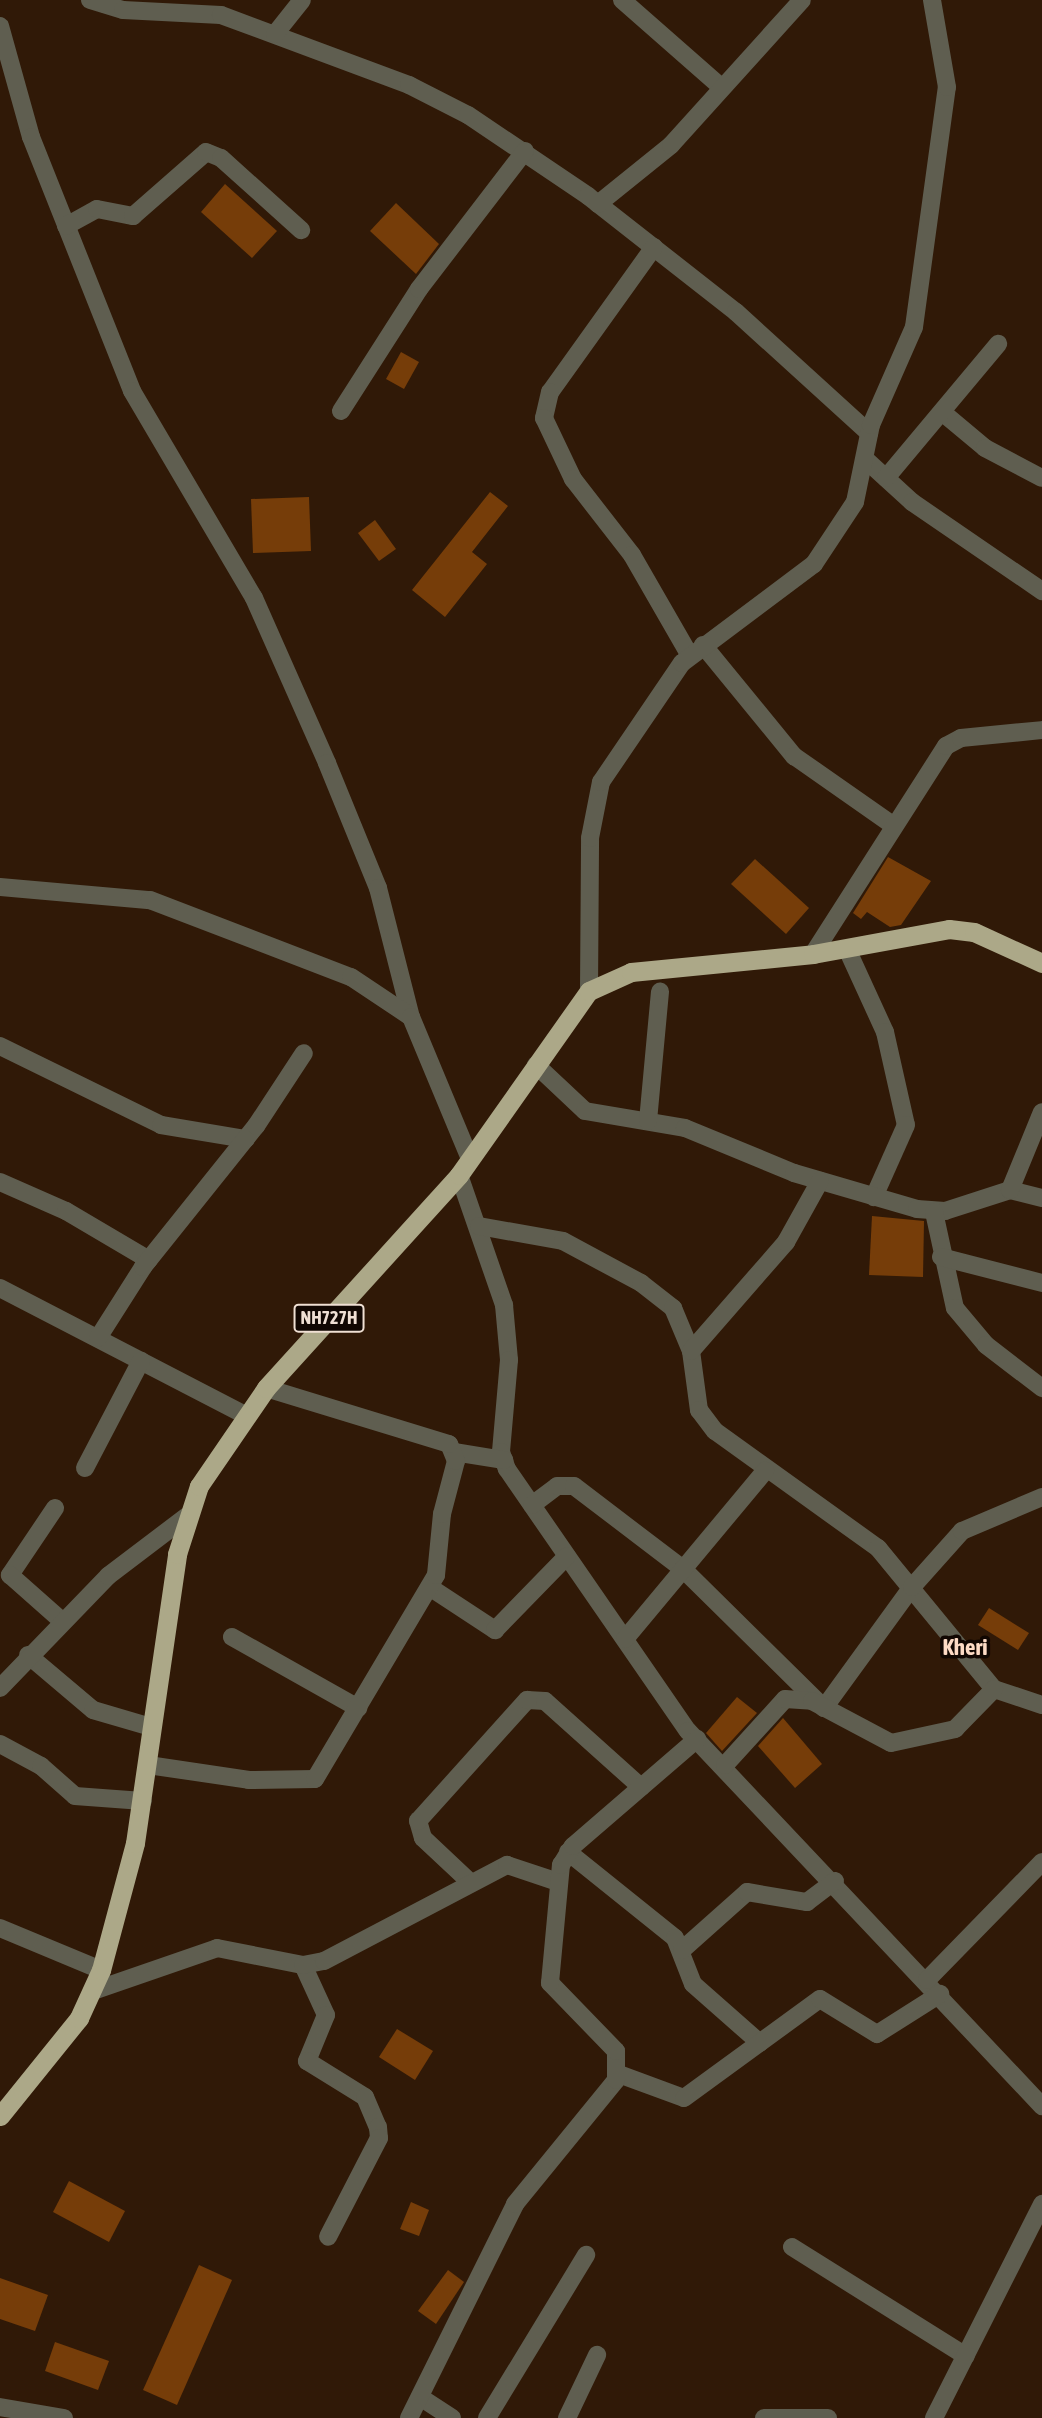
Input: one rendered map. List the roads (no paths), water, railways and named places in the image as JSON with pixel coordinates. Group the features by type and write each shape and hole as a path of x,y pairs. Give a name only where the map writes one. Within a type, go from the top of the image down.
{"highway":[{"path":"589,991 631,972 813,954 949,929 974,932 1042,963"},
{"name":"NH727H","path":"0,2116 54,2054 93,1991 101,1970 142,1801 151,1727 187,1516 204,1476 266,1388 465,1167 589,991"}],"street":[{"path":"90,0 123,10 221,15 409,85 525,151 598,204 653,247 869,433"},
{"path":"275,34 302,0"},
{"path":"622,0 722,88"},
{"path":"598,204 671,145 802,0"},
{"path":"589,991 594,802 619,751 697,651 814,564 850,512 865,459 869,433 914,327 944,119 947,69 932,0"},
{"path":"0,26 31,137 146,419 254,598 379,888 411,1017 465,1167 504,1305 509,1360 504,1460 567,1556 696,1739 725,1765 835,1881 1042,2106"},
{"path":"341,411 419,289 525,151"},
{"path":"66,226 97,209 133,216 206,152 221,158 301,230"},
{"path":"653,247 550,392 544,418 573,479 632,555 697,651 794,756 891,824"},
{"path":"886,478 998,344"},
{"path":"942,412 1001,459 1042,478"},
{"path":"865,459 886,478 1042,591"},
{"path":"813,954 891,824 946,746 961,737 1042,730"},
{"path":"0,887 150,900 214,920 351,976 411,1017"},
{"path":"847,949 885,1032 906,1125 874,1197"},
{"path":"648,1121 660,992"},
{"path":"0,1046 162,1125 246,1139"},
{"path":"97,1338 149,1260 246,1139 304,1053"},
{"path":"536,1065 585,1111 685,1128 820,1181 874,1197 934,1212 1010,1190 1042,1198"},
{"path":"1010,1190 1042,1112"},
{"path":"691,1351 786,1242 820,1181"},
{"path":"0,1182 66,1211 149,1260"},
{"path":"934,1212 941,1257 955,1308 974,1332 1042,1388"},
{"path":"480,1226 563,1241 641,1283 673,1308 691,1351 699,1410 765,1471 850,1524 912,1587 994,1689 1042,1704"},
{"path":"941,1257 1042,1283"},
{"path":"0,1288 245,1415"},
{"path":"85,1468 141,1361"},
{"path":"266,1388 430,1435 454,1452 504,1460"},
{"path":"148,1765 308,1782 319,1774 431,1588 454,1452"},
{"path":"625,1639 765,1471"},
{"path":"532,1505 557,1486 574,1486 683,1569 824,1708 879,1739 907,1741 962,1725 994,1689"},
{"path":"824,1708 912,1587 962,1531 1042,1497"},
{"path":"55,1508 10,1575 62,1621"},
{"path":"0,1688 28,1654 62,1621 187,1516"},
{"path":"431,1588 495,1630 567,1556"},
{"path":"232,1637 358,1708"},
{"path":"28,1654 93,1710 151,1727"},
{"path":"725,1765 785,1699 824,1708"},
{"path":"471,1883 423,1838 418,1821 527,1700 545,1701 641,1787"},
{"path":"408,2418 515,2204 608,2093 616,2073 616,2051 550,1983 555,1881 568,1852 696,1739"},
{"path":"0,1744 41,1766 75,1797 142,1801"},
{"path":"568,1852 682,1950 693,1984 760,2043"},
{"path":"93,1991 217,1948 303,1965 324,1961 471,1883 517,1864 555,1881"},
{"path":"927,1980 1040,1867"},
{"path":"682,1950 747,1892 807,1902 835,1881"},
{"path":"0,1928 101,1970"},
{"path":"303,1965 326,2014 307,2061 365,2097 378,2127 379,2138 328,2237"},
{"path":"616,2073 684,2098 820,1999 877,2034 940,1994"},
{"path":"934,2418 1042,2204"},
{"path":"792,2247 966,2356"},
{"path":"487,2418 586,2255"},
{"path":"567,2418 597,2354"},
{"path":"420,2397 452,2418"},
{"path":"0,2407 64,2418"},
{"path":"764,2418 828,2418"}],"district":[{"name":"Kheri","path":"965,1647"}]}
